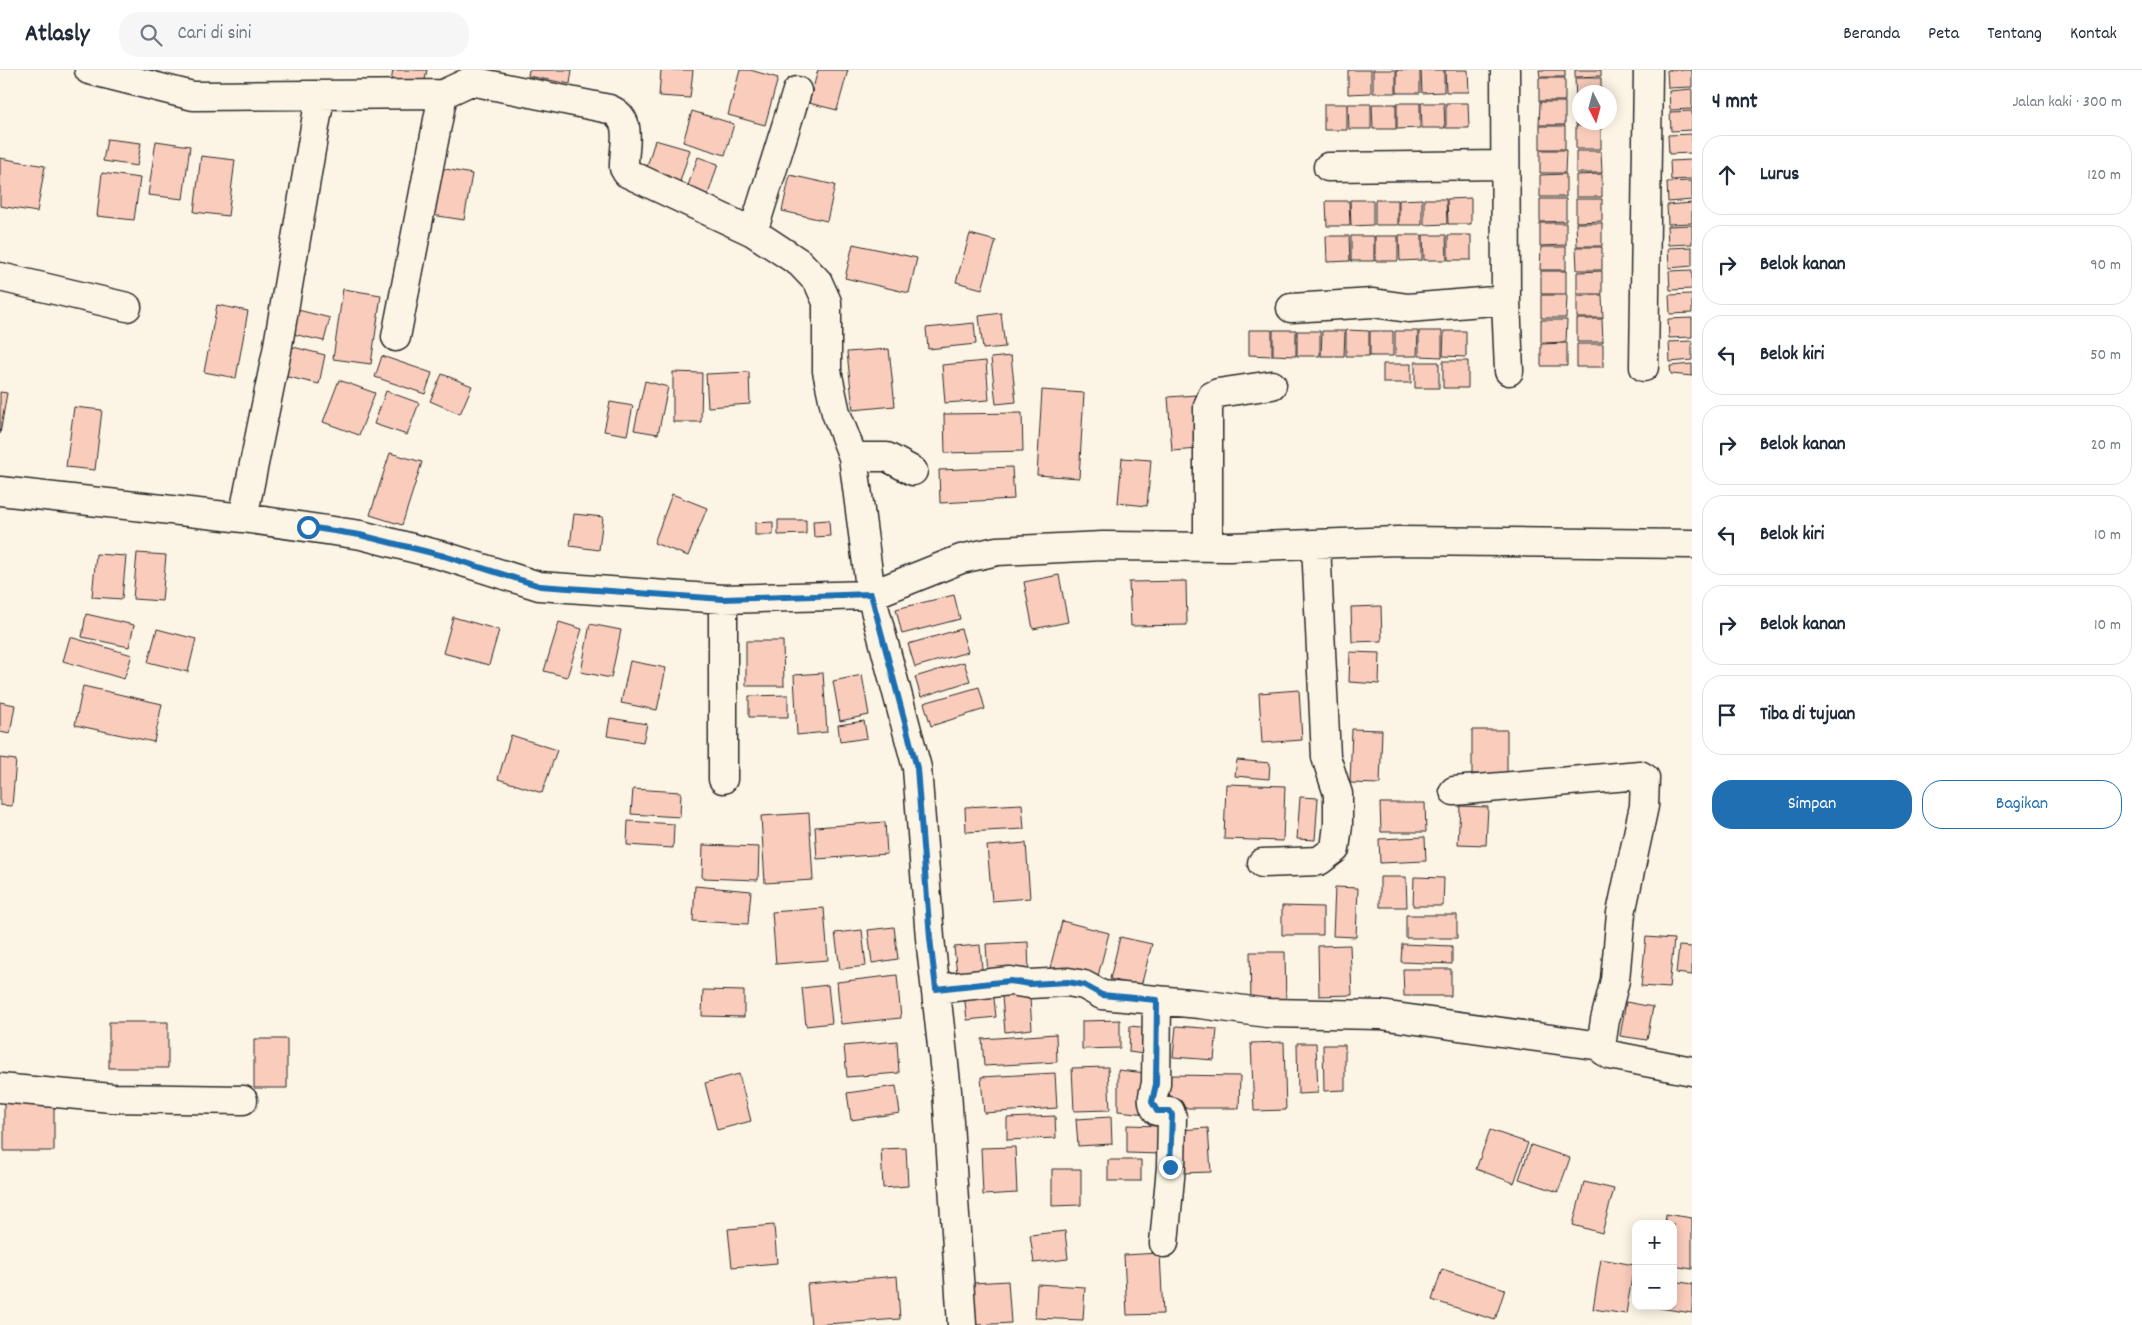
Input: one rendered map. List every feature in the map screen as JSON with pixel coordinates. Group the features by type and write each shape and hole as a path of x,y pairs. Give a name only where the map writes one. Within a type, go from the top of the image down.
{"street":[{"path":"89,70 193,96 320,97 443,94 473,75 618,113 622,117 625,128 624,168 627,173 753,232 800,263 818,282 827,302 827,371 836,413 853,457 871,594 917,768 930,938 947,1091 962,1325"},
{"path":"1505,70 1506,300 1509,371"},
{"path":"1644,367 1648,70"},
{"path":"753,232 797,91"},
{"path":"396,337 443,94"},
{"path":"243,518 277,351 320,97"},
{"path":"1328,167 1505,165"},
{"path":"0,277 127,307"},
{"path":"1291,308 1373,303 1408,308 1506,300"},
{"path":"1208,547 1208,406 1212,396 1218,393 1272,385"},
{"path":"853,457 887,457 913,471"},
{"path":"0,491 243,518 360,535 444,556 540,586 723,599 871,594 961,559 997,551 1103,546 1208,547 1398,541 1692,544"},
{"path":"1262,863 1319,861 1335,849 1338,825 1338,794 1326,757 1316,544"},
{"path":"723,599 723,779"},
{"path":"1454,791 1640,775 1645,778 1644,806 1621,914 1615,980 1601,1046 1604,1051 1610,1054 1692,1071"},
{"path":"936,989 1010,981 1030,984 1068,982 1084,985 1102,995 1200,1004 1267,1013 1381,1015 1601,1046"},
{"path":"1157,1000 1156,1084 1152,1096 1153,1106 1157,1111 1170,1111 1172,1117 1164,1243"},
{"path":"0,1088 112,1098 243,1100"}],"building":[{"path":"393,70 427,70 423,89 391,82"},
{"path":"529,70 572,70 570,84 528,76"},
{"path":"661,70 693,70 690,98 659,96"},
{"path":"740,70 750,70 778,78 765,125 728,115"},
{"path":"818,70 848,70 837,110 809,103"},
{"path":"1348,70 1371,70 1371,93 1348,94"},
{"path":"1373,70 1396,70 1396,93 1373,93"},
{"path":"1397,70 1420,70 1420,93 1397,93"},
{"path":"1421,70 1444,70 1444,92 1422,93"},
{"path":"1445,70 1468,70 1469,92 1446,92"},
{"path":"1539,70 1565,70 1565,77 1540,77"},
{"path":"1575,70 1601,70 1601,76 1575,77"},
{"path":"1667,70 1692,70 1692,87 1668,88"},
{"path":"1539,78 1565,78 1565,101 1539,101"},
{"path":"1575,78 1601,78 1601,85 1575,85"},
{"path":"1692,89 1692,109 1670,110 1669,91"},
{"path":"1540,102 1565,102 1565,125 1539,125"},
{"path":"1397,103 1420,103 1420,128 1397,129"},
{"path":"1421,103 1444,103 1445,128 1422,128"},
{"path":"1446,103 1468,103 1469,128 1446,128"},
{"path":"1324,104 1347,104 1347,130 1324,130"},
{"path":"1348,104 1371,104 1371,129 1349,129"},
{"path":"1372,104 1396,104 1396,129 1373,129"},
{"path":"692,111 734,124 725,155 683,142"},
{"path":"1692,111 1692,130 1671,131 1670,112"},
{"path":"1540,126 1565,126 1565,149 1540,149"},
{"path":"1576,130 1601,130 1601,149 1576,149"},
{"path":"1692,134 1692,153 1669,154 1668,135"},
{"path":"107,139 141,143 137,166 103,161"},
{"path":"655,140 690,150 678,188 644,177"},
{"path":"156,141 190,146 183,199 148,195"},
{"path":"1540,150 1566,150 1565,173 1540,173"},
{"path":"1576,151 1601,151 1602,173 1576,173"},
{"path":"201,156 235,160 228,216 194,212"},
{"path":"698,157 718,164 705,204 684,197"},
{"path":"0,158 45,166 37,212 0,206"},
{"path":"1692,160 1692,179 1671,180 1670,161"},
{"path":"440,168 472,174 464,220 432,215"},
{"path":"102,173 140,178 134,220 97,216"},
{"path":"1566,174 1566,197 1540,197 1540,175"},
{"path":"1602,174 1602,197 1576,197 1576,175"},
{"path":"790,175 835,185 827,221 782,211"},
{"path":"1692,181 1692,200 1668,202 1667,182"},
{"path":"1471,198 1471,224 1448,224 1447,199"},
{"path":"1422,199 1422,225 1399,225 1399,200"},
{"path":"1424,199 1446,199 1447,224 1424,225"},
{"path":"1540,199 1566,199 1566,221 1540,222"},
{"path":"1576,199 1602,199 1602,221 1576,222"},
{"path":"1350,200 1373,200 1373,225 1351,226"},
{"path":"1375,200 1398,200 1398,225 1375,225"},
{"path":"1326,201 1349,201 1350,226 1327,226"},
{"path":"1692,203 1692,223 1668,224 1667,205"},
{"path":"1540,223 1566,223 1566,245 1540,246"},
{"path":"1576,223 1602,223 1602,246 1577,246"},
{"path":"1692,225 1692,244 1668,245 1667,226"},
{"path":"970,234 996,241 982,289 956,282"},
{"path":"1399,235 1422,235 1422,260 1400,261"},
{"path":"1423,235 1446,235 1447,260 1424,260"},
{"path":"1448,235 1471,235 1471,260 1448,260"},
{"path":"1326,236 1349,236 1350,261 1327,262"},
{"path":"1351,236 1374,236 1374,261 1351,261"},
{"path":"1375,236 1398,236 1398,261 1375,261"},
{"path":"853,244 917,258 909,293 845,278"},
{"path":"1541,247 1566,247 1566,270 1540,270"},
{"path":"1576,247 1602,247 1602,270 1577,270"},
{"path":"1692,247 1692,266 1669,268 1668,248"},
{"path":"1692,270 1692,289 1670,290 1669,271"},
{"path":"1541,271 1566,271 1566,294 1541,294"},
{"path":"1602,271 1602,294 1577,294 1577,272"},
{"path":"343,289 381,295 371,364 333,359"},
{"path":"1692,294 1692,313 1670,314 1669,295"},
{"path":"1541,295 1567,295 1566,318 1541,318"},
{"path":"1602,295 1603,318 1577,318 1577,296"},
{"path":"217,305 248,311 236,378 204,372"},
{"path":"290,308 330,318 324,341 284,332"},
{"path":"1001,313 1005,347 983,349 979,316"},
{"path":"1692,318 1692,337 1669,338 1668,319"},
{"path":"1577,319 1602,319 1603,342 1577,342"},
{"path":"1541,320 1567,320 1566,342 1541,343"},
{"path":"974,323 976,344 928,349 926,328"},
{"path":"1249,330 1272,330 1272,356 1249,355"},
{"path":"1273,330 1296,330 1296,356 1273,355"},
{"path":"1346,330 1369,331 1369,356 1346,356"},
{"path":"1297,331 1320,331 1320,356 1297,356"},
{"path":"1322,331 1345,331 1344,356 1321,356"},
{"path":"1370,331 1393,331 1393,356 1370,356"},
{"path":"1395,331 1418,331 1417,356 1395,356"},
{"path":"1419,331 1442,331 1442,357 1419,356"},
{"path":"1444,331 1466,331 1466,357 1443,356"},
{"path":"1692,341 1692,360 1670,362 1669,342"},
{"path":"1567,343 1567,366 1541,366 1541,344"},
{"path":"1577,344 1603,344 1603,367 1577,367"},
{"path":"285,345 325,355 319,384 279,375"},
{"path":"889,349 895,406 853,410 847,352"},
{"path":"382,356 432,373 425,394 375,377"},
{"path":"1011,356 1016,402 996,404 991,358"},
{"path":"986,361 989,400 945,403 942,365"},
{"path":"1443,361 1468,361 1468,388 1443,388"},
{"path":"1415,362 1439,362 1439,388 1415,388"},
{"path":"1383,364 1411,364 1411,383 1383,383"},
{"path":"1692,364 1692,376 1671,374 1670,366"},
{"path":"673,372 702,373 701,422 673,422"},
{"path":"749,372 750,404 708,407 706,374"},
{"path":"442,374 472,386 460,414 430,401"},
{"path":"339,380 375,393 359,435 323,422"},
{"path":"645,381 668,387 658,434 634,430"},
{"path":"1042,390 1084,393 1079,478 1037,475"},
{"path":"386,391 419,403 407,435 374,424"},
{"path":"0,392 7,393 0,434"},
{"path":"1196,395 1199,449 1172,451 1168,397"},
{"path":"610,402 633,406 627,435 604,431"},
{"path":"74,407 102,410 95,470 66,467"},
{"path":"1022,413 1023,451 945,453 944,414"},
{"path":"390,453 422,462 402,525 370,515"},
{"path":"1122,458 1151,460 1147,506 1118,503"},
{"path":"1012,467 1014,499 940,503 939,470"},
{"path":"672,494 707,508 688,556 654,543"},
{"path":"574,514 603,517 599,550 570,546"},
{"path":"778,520 806,520 806,534 778,535"},
{"path":"829,520 830,536 814,537 813,521"},
{"path":"773,522 773,535 755,535 755,523"},
{"path":"137,553 166,555 162,601 133,599"},
{"path":"96,554 126,556 122,599 92,597"},
{"path":"1059,575 1068,622 1033,629 1024,582"},
{"path":"1186,581 1187,625 1131,626 1129,582"},
{"path":"954,595 960,619 902,634 896,609"},
{"path":"1381,606 1382,641 1352,642 1351,607"},
{"path":"86,614 134,625 129,647 82,637"},
{"path":"453,617 499,630 489,665 443,653"},
{"path":"559,622 582,629 567,677 544,671"},
{"path":"590,624 621,630 611,678 581,672"},
{"path":"157,629 196,639 188,672 148,662"},
{"path":"961,629 968,652 915,667 908,644"},
{"path":"70,637 132,655 124,679 63,661"},
{"path":"746,641 783,641 784,686 746,686"},
{"path":"1350,652 1380,653 1379,684 1349,682"},
{"path":"630,661 666,668 657,710 621,703"},
{"path":"964,662 970,681 921,697 915,677"},
{"path":"823,673 827,732 797,735 794,675"},
{"path":"862,675 869,715 840,721 833,681"},
{"path":"83,686 162,704 154,742 75,725"},
{"path":"979,687 985,709 931,726 924,703"},
{"path":"1299,690 1302,740 1262,743 1259,693"},
{"path":"788,695 788,717 749,717 749,696"},
{"path":"0,702 15,705 10,734 0,732"},
{"path":"610,718 647,724 643,742 607,736"},
{"path":"864,721 867,738 840,742 838,725"},
{"path":"1352,729 1382,730 1380,784 1350,783"},
{"path":"1472,730 1507,730 1507,774 1472,774"},
{"path":"511,735 557,750 542,793 498,779"},
{"path":"0,758 16,760 12,806 0,805"},
{"path":"1237,760 1270,763 1269,779 1235,776"},
{"path":"1226,784 1285,786 1283,841 1224,839"},
{"path":"633,789 681,792 680,817 631,814"},
{"path":"1300,797 1318,798 1315,840 1297,839"},
{"path":"1380,803 1425,803 1426,832 1381,832"},
{"path":"1022,804 1024,829 966,832 965,807"},
{"path":"1460,806 1488,807 1486,845 1458,844"},
{"path":"809,813 813,880 765,883 761,816"},
{"path":"628,821 674,824 673,848 627,845"},
{"path":"885,822 887,854 817,859 815,827"},
{"path":"1425,837 1426,861 1380,863 1379,839"},
{"path":"1026,843 1030,898 992,901 987,846"},
{"path":"703,845 759,847 758,880 702,878"},
{"path":"1380,877 1406,877 1407,907 1380,907"},
{"path":"1414,877 1444,878 1443,906 1413,906"},
{"path":"695,886 751,891 748,924 693,921"},
{"path":"1335,887 1358,888 1356,937 1333,936"},
{"path":"1282,906 1323,907 1323,935 1282,935"},
{"path":"824,908 828,960 776,964 772,912"},
{"path":"1406,915 1457,915 1457,938 1406,938"},
{"path":"1062,921 1109,933 1097,980 1050,968"},
{"path":"894,927 898,959 872,963 868,930"},
{"path":"862,930 866,966 840,969 835,933"},
{"path":"1120,937 1152,944 1141,986 1110,979"},
{"path":"1646,937 1674,939 1669,988 1641,986"},
{"path":"1028,942 1029,976 988,977 986,944"},
{"path":"1402,944 1452,946 1452,964 1401,962"},
{"path":"980,945 983,980 958,983 954,947"},
{"path":"1350,945 1352,995 1319,996 1318,946"},
{"path":"1679,946 1692,947 1692,975 1676,973"},
{"path":"1250,952 1285,952 1286,1004 1251,1005"},
{"path":"1403,969 1451,969 1451,996 1404,996"},
{"path":"897,975 901,1018 841,1024 837,982"},
{"path":"1029,983 1032,1029 1005,1032 1001,985"},
{"path":"828,985 832,1023 806,1026 802,988"},
{"path":"703,990 744,991 744,1017 702,1016"},
{"path":"993,990 996,1017 967,1020 964,993"},
{"path":"1626,1002 1653,1007 1647,1040 1620,1036"},
{"path":"1120,1020 1120,1048 1082,1049 1082,1021"},
{"path":"109,1022 168,1022 168,1068 109,1068"},
{"path":"1130,1026 1150,1028 1150,1055 1129,1052"},
{"path":"1176,1026 1217,1029 1214,1060 1173,1057"},
{"path":"1056,1034 1057,1062 984,1066 982,1039"},
{"path":"254,1039 287,1039 287,1088 254,1088"},
{"path":"897,1041 899,1073 847,1077 844,1046"},
{"path":"1284,1042 1286,1110 1254,1111 1251,1043"},
{"path":"1297,1043 1316,1043 1318,1093 1298,1094"},
{"path":"1323,1045 1345,1045 1345,1090 1324,1091"},
{"path":"1108,1067 1110,1110 1074,1111 1072,1068"},
{"path":"1118,1070 1147,1073 1147,1114 1118,1111"},
{"path":"1055,1073 1057,1108 984,1113 981,1077"},
{"path":"739,1074 751,1121 717,1130 705,1083"},
{"path":"1169,1075 1240,1076 1239,1108 1170,1108"},
{"path":"896,1086 900,1113 851,1120 847,1093"},
{"path":"4,1099 54,1099 54,1151 4,1151"},
{"path":"1055,1116 1056,1138 1007,1140 1007,1118"},
{"path":"1111,1117 1112,1144 1078,1146 1076,1119"},
{"path":"1127,1125 1161,1126 1161,1154 1127,1153"},
{"path":"1208,1128 1211,1172 1181,1173 1179,1130"},
{"path":"1490,1130 1528,1143 1514,1183 1476,1169"},
{"path":"1531,1145 1570,1158 1558,1192 1519,1179"},
{"path":"1015,1147 1017,1193 983,1195 981,1148"},
{"path":"906,1148 908,1186 883,1188 881,1149"},
{"path":"1108,1160 1141,1160 1141,1181 1108,1181"},
{"path":"1052,1169 1081,1169 1081,1205 1052,1206"},
{"path":"1584,1182 1614,1189 1602,1233 1573,1225"},
{"path":"1666,1214 1692,1218 1692,1269 1677,1267 1677,1220 1665,1220"},
{"path":"774,1225 777,1263 732,1267 728,1229"},
{"path":"1065,1231 1068,1259 1034,1263 1030,1235"},
{"path":"1160,1253 1163,1314 1127,1315 1124,1255"},
{"path":"1601,1259 1632,1265 1632,1277 1626,1314 1593,1309"},
{"path":"1442,1269 1505,1289 1495,1320 1432,1300"},
{"path":"897,1276 900,1319 811,1325 807,1284"},
{"path":"1008,1281 1011,1323 976,1325 973,1283"},
{"path":"1677,1282 1692,1284 1692,1313 1672,1310 1677,1310"},
{"path":"1037,1284 1085,1287 1083,1320 1035,1318"}],"route":[{"path":"308,527 360,535 444,556 540,586 723,599 871,594 907,724 917,768 930,938 936,989 1010,981 1028,982 1030,984 1068,982 1084,985 1102,995 1157,1000 1155,1028 1157,1054 1156,1084 1152,1102 1155,1110 1170,1111 1172,1115 1170,1167"}]}
